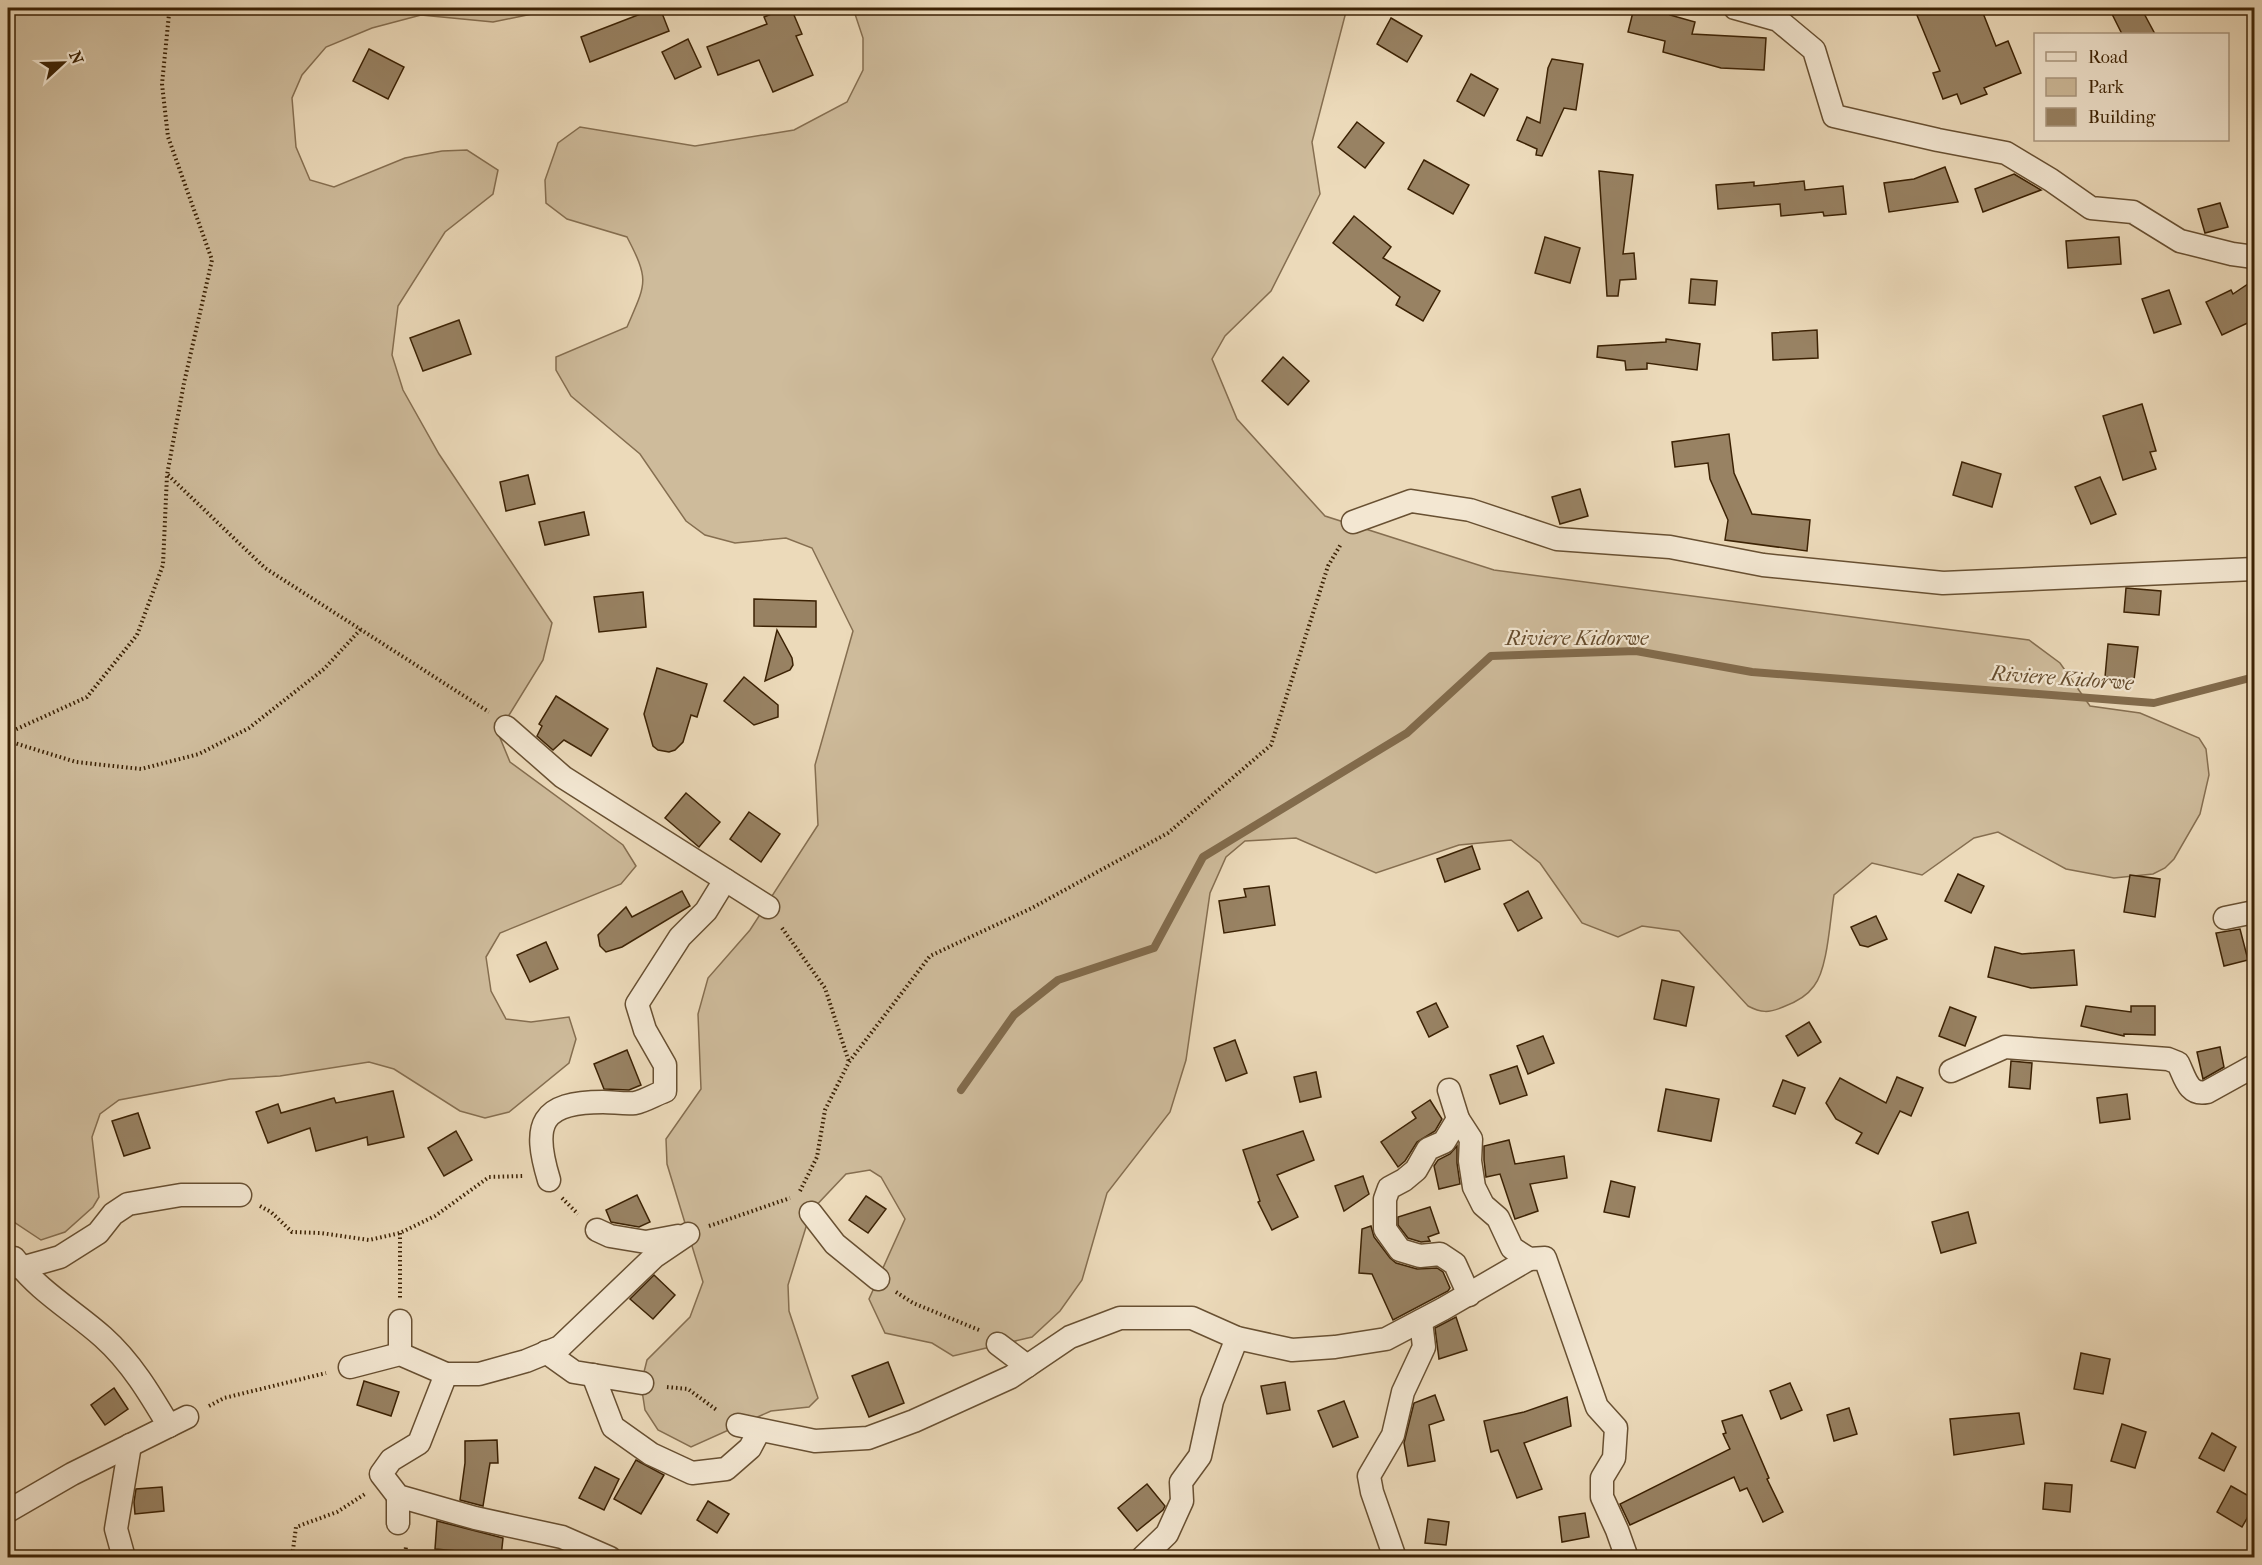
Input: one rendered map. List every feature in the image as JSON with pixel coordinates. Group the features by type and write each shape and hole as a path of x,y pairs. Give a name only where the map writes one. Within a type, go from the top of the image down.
{"street":[{"path":"1735,8 1778,20 1814,50 1834,116 2006,153 2091,208 2133,212 2180,241 2254,257"},
{"path":"1353,522 1411,501 1470,510 1557,538 1670,547 1764,565 1943,583 2254,569"},
{"path":"506,727 563,777 768,907"},
{"path":"549,1180 541,1153 541,1130 553,1111 575,1103 636,1103 665,1091 665,1065 645,1030 637,1004 680,937 706,911 725,880"},
{"path":"2225,918 2254,912"},
{"path":"1950,1071 2005,1047 2168,1059 2178,1063 2192,1090 2199,1093 2207,1092 2254,1066"},
{"path":"1449,1090 1458,1119 1471,1139 1470,1161 1474,1187 1483,1205 1498,1218 1512,1248 1529,1259"},
{"path":"1458,1119 1444,1142 1428,1149 1416,1170 1389,1188 1385,1199 1385,1229 1400,1250 1420,1256 1440,1254 1455,1264 1469,1294"},
{"path":"14,1266 60,1257 98,1233 113,1214 128,1204 181,1195 240,1195"},
{"path":"811,1213 836,1244 878,1279"},
{"path":"597,1230 610,1236 646,1242 688,1234"},
{"path":"350,1367 400,1354 446,1374 480,1374 526,1361 560,1347 654,1257 688,1234"},
{"path":"8,1250 14,1266 104,1338 178,1421 72,1474 8,1511"},
{"path":"594,1375 603,1406 613,1427 651,1454 692,1473 726,1469 750,1448 749,1428 815,1441 868,1438 914,1421 1011,1377 1070,1337 1120,1318 1192,1318 1237,1338 1292,1350 1335,1347 1386,1339 1529,1259 1545,1258 1597,1407 1616,1428 1614,1458 1602,1478 1602,1497 1627,1557"},
{"path":"400,1321 400,1354"},
{"path":"1395,1557 1372,1492 1369,1476 1393,1435 1403,1392 1425,1347 1421,1321"},
{"path":"1142,1557 1167,1534 1182,1501 1181,1482 1200,1456 1212,1401 1237,1338"},
{"path":"998,1344 1027,1366"},
{"path":"546,1352 574,1372 642,1383"},
{"path":"446,1374 419,1443 391,1460 381,1474 398,1496 475,1518 562,1537 610,1557"},
{"path":"124,1557 116,1529 130,1445"},
{"path":"398,1496 398,1523"}],"path":[{"path":"8,733 87,697 137,635 163,565 167,475 212,260 168,137 162,84 169,14 173,8"},
{"path":"167,475 265,567 485,708 506,727"},
{"path":"688,1234 798,1195 817,1157 825,1110 849,1062 930,956 1032,908 1168,833 1271,745 1328,566 1353,522"},
{"path":"8,741 76,762 141,770 199,754 249,728 324,669 361,628"},
{"path":"768,907 825,988 849,1062"},
{"path":"240,1195 271,1212 292,1232 369,1240 400,1233 435,1216 489,1177 526,1176 549,1180 565,1202 597,1230"},
{"path":"400,1233 400,1321"},
{"path":"878,1279 913,1304 980,1331 998,1344"},
{"path":"178,1421 224,1398 350,1367"},
{"path":"642,1383 688,1389 749,1428"},
{"path":"287,1557 293,1550 296,1527 337,1512 364,1496 381,1474"}],"green space":[{"path":"15,8 561,8 493,22 421,15 372,28 326,47 302,75 292,98 296,147 310,180 334,187 405,158 442,151 467,150 498,170 493,194 445,232 398,306 392,355 403,390 439,454 552,623 543,660 498,733 510,762 623,845 636,866 621,884 500,933 486,957 491,991 506,1019 531,1022 569,1017 576,1039 569,1063 509,1112 485,1118 460,1111 394,1069 369,1062 280,1076 230,1079 119,1100 100,1114 92,1137 99,1197 93,1207 65,1232 41,1240 8,1218 8,58 13,41"},
{"path":"853,8 1347,8 1312,142 1320,194 1271,291 1225,336 1212,359 1237,419 1325,516 1494,570 2029,640 2060,663 2090,706 2140,713 2199,738 2206,749 2209,775 2200,814 2174,859 2165,868 2153,874 2114,878 2066,869 1998,832 1974,838 1922,875 1872,863 1834,895 1828,943 1819,978 1814,986 1796,1001 1778,1009 1765,1011 1748,1006 1679,931 1642,926 1618,937 1582,923 1540,863 1511,840 1459,845 1376,873 1296,838 1245,841 1226,857 1210,893 1186,1060 1170,1112 1107,1193 1082,1280 1060,1311 1032,1337 953,1356 932,1343 885,1333 869,1299 905,1219 881,1177 870,1170 846,1174 811,1211 788,1285 789,1311 818,1398 809,1407 771,1411 691,1447 658,1430 645,1410 641,1384 647,1360 690,1317 703,1282 667,1164 666,1139 701,1089 698,1014 708,978 750,930 818,825 815,765 853,631 812,548 786,538 735,543 705,535 686,521 640,454 571,396 556,370 556,357 627,327 641,291 642,273 627,237 567,219 546,203 545,180 558,143 580,127 695,146 794,130 847,102 863,70 863,38"}],"building":[{"path":"660,8 669,31 590,62 581,37"},
{"path":"791,8 802,34 796,36 813,75 773,92 759,60 718,75 707,47 767,24 764,17"},
{"path":"1634,8 1672,8 1670,15 1695,22 1692,34 1766,38 1764,70 1721,68 1663,52 1665,41 1628,32"},
{"path":"1914,8 1981,8 1996,46 2008,41 2021,73 1984,88 1987,94 1961,104 1957,94 1943,99 1933,73 1940,71"},
{"path":"2109,8 2141,8 2154,33 2122,33"},
{"path":"1391,18 1422,36 1407,62 1377,44"},
{"path":"688,39 701,67 675,79 662,52"},
{"path":"369,49 404,67 388,99 353,81"},
{"path":"1552,59 1583,64 1576,110 1564,108 1542,156 1536,155 1537,149 1517,140 1527,117 1540,123 1548,68"},
{"path":"1471,74 1498,89 1484,116 1457,101"},
{"path":"1357,122 1384,143 1365,168 1338,147"},
{"path":"1424,160 1469,185 1453,214 1408,189"},
{"path":"1945,167 1958,202 1889,212 1884,183 1914,179"},
{"path":"1599,171 1633,175 1623,254 1634,253 1636,279 1620,280 1618,296 1607,296"},
{"path":"2014,174 2041,190 1983,212 1975,189"},
{"path":"1804,181 1805,190 1843,186 1846,214 1824,216 1823,212 1781,216 1780,204 1718,209 1716,185 1754,182 1754,186"},
{"path":"2220,203 2228,227 2205,233 2198,209"},
{"path":"1354,216 1391,247 1383,258 1440,291 1423,321 1396,305 1400,297 1333,243"},
{"path":"1545,237 1580,248 1570,283 1535,273"},
{"path":"2119,237 2121,264 2068,268 2066,241"},
{"path":"1691,279 1717,281 1715,305 1689,303"},
{"path":"2254,280 2254,320 2222,335 2206,302 2231,290 2233,294"},
{"path":"2169,290 2181,324 2154,333 2142,299"},
{"path":"459,320 471,354 423,371 410,338"},
{"path":"1817,330 1818,358 1773,360 1772,333"},
{"path":"1666,339 1700,344 1697,370 1647,363 1647,369 1626,370 1625,361 1597,357 1598,346 1666,342"},
{"path":"1283,357 1309,381 1288,405 1262,381"},
{"path":"2142,404 2156,451 2150,452 2156,469 2123,480 2103,416"},
{"path":"1729,434 1734,473 1752,514 1810,520 1807,551 1725,540 1728,520 1710,479 1708,463 1675,467 1672,442"},
{"path":"1962,462 2001,474 1992,507 1953,495"},
{"path":"528,475 535,504 506,511 500,482"},
{"path":"2100,477 2116,514 2091,524 2075,487"},
{"path":"1580,489 1588,516 1560,524 1552,497"},
{"path":"584,512 589,535 545,545 539,522"},
{"path":"2126,588 2161,591 2159,615 2124,612"},
{"path":"643,592 646,627 599,632 594,597"},
{"path":"754,599 816,601 816,627 754,626"},
{"path":"777,630 792,658 793,665 790,670 765,681"},
{"path":"2108,644 2138,647 2134,680 2105,677"},
{"path":"657,668 707,684 697,717 691,715 683,742 675,750 669,752 658,750 653,746 644,714"},
{"path":"744,677 778,705 778,717 754,725 724,701"},
{"path":"556,696 608,729 591,756 564,740 553,750 537,736 542,726 539,724"},
{"path":"686,793 720,822 699,847 665,818"},
{"path":"749,812 780,834 761,862 730,839"},
{"path":"1472,846 1480,869 1445,882 1437,859"},
{"path":"1958,874 1984,886 1971,913 1945,901"},
{"path":"2130,875 2160,879 2155,917 2124,912"},
{"path":"1269,886 1275,925 1224,933 1219,901 1246,897 1244,889"},
{"path":"682,891 690,906 622,947 606,952 600,946 598,935 626,907 632,917"},
{"path":"1528,891 1542,918 1518,931 1504,904"},
{"path":"1876,916 1887,939 1868,947 1860,945 1851,927"},
{"path":"2240,929 2248,960 2224,966 2216,933"},
{"path":"546,942 558,969 530,982 517,955"},
{"path":"1995,947 2022,954 2074,950 2077,985 2031,988 1988,977"},
{"path":"1662,980 1694,987 1686,1026 1654,1019"},
{"path":"1436,1003 1448,1027 1429,1037 1417,1012"},
{"path":"2086,1006 2131,1012 2131,1006 2155,1006 2155,1035 2124,1034 2124,1036 2081,1026"},
{"path":"1950,1007 1976,1017 1965,1046 1939,1036"},
{"path":"1809,1022 1821,1042 1798,1056 1786,1036"},
{"path":"1543,1036 1554,1063 1528,1074 1517,1046"},
{"path":"1235,1040 1247,1073 1226,1081 1214,1048"},
{"path":"2220,1047 2224,1067 2203,1079 2197,1052"},
{"path":"627,1050 641,1085 629,1090 604,1089 594,1064"},
{"path":"2011,1061 2032,1063 2030,1089 2009,1087"},
{"path":"1517,1066 1527,1095 1500,1104 1490,1075"},
{"path":"1316,1072 1321,1097 1300,1102 1294,1077"},
{"path":"1897,1077 1923,1088 1911,1116 1900,1111 1878,1154 1856,1143 1862,1133 1836,1119 1826,1103 1840,1078 1886,1103"},
{"path":"1783,1080 1805,1088 1795,1114 1773,1106"},
{"path":"1666,1089 1719,1099 1711,1141 1658,1131"},
{"path":"393,1091 404,1137 368,1145 367,1137 316,1151 310,1128 268,1143 256,1112 278,1104 281,1113 334,1098 336,1103"},
{"path":"2127,1094 2130,1119 2100,1123 2097,1098"},
{"path":"1430,1100 1442,1119 1435,1131 1417,1142 1405,1161 1398,1167 1381,1142 1416,1118 1412,1112"},
{"path":"138,1113 150,1148 124,1156 112,1121"},
{"path":"456,1131 472,1160 444,1176 428,1148"},
{"path":"1303,1131 1314,1160 1277,1175 1298,1217 1272,1230 1258,1202 1260,1201 1243,1150"},
{"path":"1509,1140 1515,1164 1564,1156 1567,1178 1530,1184 1538,1211 1515,1219 1500,1174 1486,1177 1484,1160 1484,1146"},
{"path":"1457,1146 1460,1184 1439,1189 1434,1166 1438,1160 1450,1154"},
{"path":"1363,1176 1369,1194 1344,1211 1335,1186"},
{"path":"1611,1181 1635,1187 1629,1217 1604,1212"},
{"path":"637,1195 650,1222 639,1227 611,1222 606,1210"},
{"path":"866,1196 886,1209 868,1233 849,1220"},
{"path":"1430,1207 1439,1233 1428,1237 1430,1241 1421,1242 1408,1238 1398,1225 1398,1217"},
{"path":"1968,1212 1976,1243 1941,1253 1932,1222"},
{"path":"1371,1226 1374,1237 1390,1258 1396,1263 1417,1269 1437,1268 1443,1272 1450,1288 1448,1291 1393,1320 1372,1274 1359,1273 1362,1229"},
{"path":"654,1275 675,1295 653,1319 630,1299"},
{"path":"1456,1317 1467,1350 1439,1359 1435,1328"},
{"path":"2081,1353 2110,1359 2103,1394 2074,1389"},
{"path":"888,1362 904,1403 869,1417 852,1376"},
{"path":"364,1381 399,1392 391,1416 357,1405"},
{"path":"1285,1382 1290,1410 1267,1414 1261,1386"},
{"path":"1790,1383 1802,1410 1781,1419 1770,1391"},
{"path":"114,1388 128,1409 105,1425 91,1405"},
{"path":"1435,1395 1444,1420 1429,1425 1435,1461 1408,1466 1404,1443 1414,1403"},
{"path":"1567,1397 1571,1426 1524,1443 1542,1489 1517,1498 1498,1450 1491,1452 1484,1421 1524,1412"},
{"path":"1344,1401 1358,1437 1333,1447 1318,1411"},
{"path":"1849,1408 1857,1434 1834,1441 1827,1415"},
{"path":"2019,1413 2024,1444 1954,1455 1950,1419"},
{"path":"1742,1415 1769,1478 1767,1479 1783,1512 1763,1522 1747,1488 1740,1491 1734,1477 1630,1525 1620,1504 1730,1449 1723,1434 1726,1433 1722,1421"},
{"path":"2122,1424 2146,1432 2135,1468 2111,1461"},
{"path":"2212,1433 2236,1447 2224,1471 2199,1458"},
{"path":"497,1440 498,1463 490,1463 483,1506 460,1500 465,1463 465,1441"},
{"path":"636,1460 664,1475 641,1514 614,1499"},
{"path":"595,1467 619,1479 604,1510 579,1498"},
{"path":"2045,1483 2072,1485 2070,1512 2043,1509"},
{"path":"1147,1484 1165,1506 1137,1531 1118,1508"},
{"path":"2231,1486 2254,1499 2254,1506 2242,1527 2217,1512"},
{"path":"162,1487 164,1511 135,1514 136,1489"},
{"path":"708,1501 729,1514 717,1533 697,1520"},
{"path":"1585,1513 1589,1537 1562,1542 1559,1517"},
{"path":"1428,1519 1449,1522 1446,1545 1425,1543"},
{"path":"437,1521 503,1538 501,1557 478,1557 479,1553 435,1549"}],"waterway":[{"name":"Riviere Kidorwe","path":"961,1090 1014,1015 1058,980 1154,948 1203,857 1407,733 1491,656 1636,651 1752,672 2154,703 2254,677"}]}
